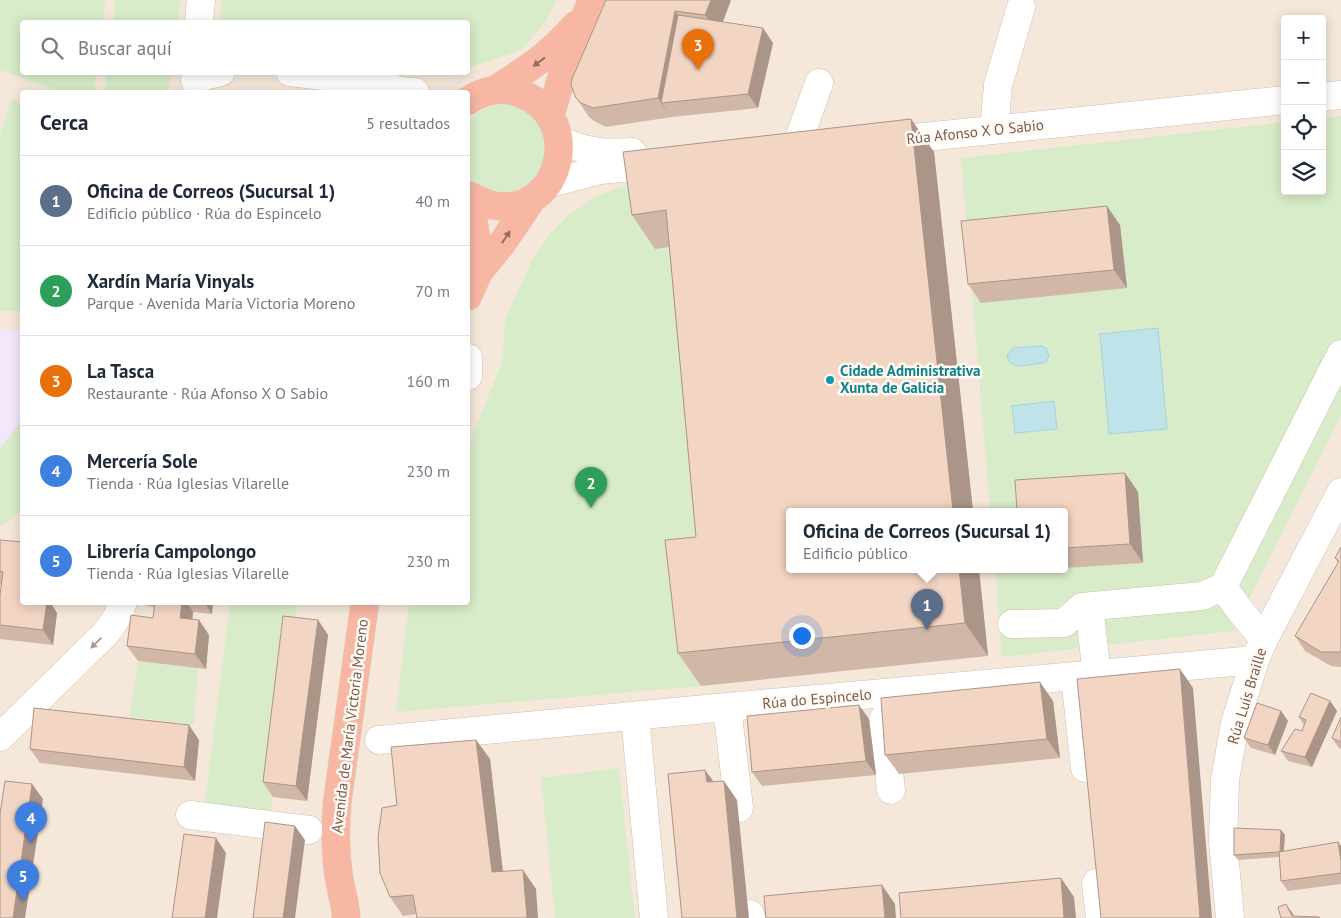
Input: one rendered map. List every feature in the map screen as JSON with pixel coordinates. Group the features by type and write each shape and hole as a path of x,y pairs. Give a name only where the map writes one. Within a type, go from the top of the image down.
{"highway":[{"path":"495,90 541,61 560,44 589,7"},
{"path":"473,285 555,171 559,156 555,128 563,73 589,7"},
{"path":"470,99 480,93 495,90 514,91 532,98 555,128"},
{"path":"470,196 482,203 498,206 515,205 540,191"},
{"path":"470,207 477,234 473,285"},
{"name":"Avenida de María Victoria Moreno","path":"348,915 340,883 336,827 337,804 365,605"}],"street":[{"path":"199,20 201,0"},
{"path":"994,122 998,85 1022,7"},
{"path":"195,82 207,75"},
{"path":"315,75 365,81 399,90"},
{"path":"1326,83 1341,81"},
{"path":"802,141 819,83"},
{"name":"Rúa Afonso X O Sabio","path":"862,136 1281,87"},
{"path":"1326,96 1341,95"},
{"name":"Rúa Afonso X O Sabio","path":"994,122 1281,100"},
{"path":"540,191 600,170 684,154 599,153 582,149 555,128"},
{"path":"1012,624 1064,623 1082,607 1202,596 1223,587 1341,354"},
{"name":"Rúa Luis Braille","path":"1230,918 1223,841 1224,780 1235,723 1260,649 1341,492"},
{"path":"1223,587 1242,613 1260,649"},
{"path":"0,737 106,633 117,617 122,605"},
{"path":"1085,768 1089,606"},
{"name":"Rúa do Espincelo","path":"379,740 727,706 1086,675 1260,649"},
{"path":"881,694 891,790"},
{"path":"727,706 739,808"},
{"path":"635,716 654,918"},
{"path":"190,815 309,830"},
{"path":"1096,883 1100,918"}],"shaded area":[{"path":"0,0 1341,0 1341,918 0,918"},
{"path":"0,329 20,332 20,420 18,425 0,448"}],"green space":[{"path":"0,0 106,0 103,20 20,20 20,75 97,75 94,90 56,90 0,70"},
{"path":"116,0 181,0 178,20 113,20"},
{"path":"222,0 557,0 545,22 521,50 470,67 470,20 221,20 220,15"},
{"path":"107,75 171,75 168,90 105,90"},
{"path":"12,99 20,102 20,312 0,310 0,134"},
{"path":"505,104 520,108 534,118 543,132 545,147 543,162 536,176 525,186 510,192 489,190 476,183 470,177 470,120 476,114 494,106"},
{"path":"1341,116 1341,416 1233,631 1002,657 995,573 1068,573 1068,508 990,508 961,158 1281,122 1281,195 1326,195 1326,118"},
{"path":"632,184 689,244 720,570 688,574 701,686 396,712 409,605 470,605 470,441 502,362 505,319 534,256 550,234 569,215 595,197"},
{"path":"20,420 20,512 0,527 0,448 18,425"},
{"path":"230,605 297,605 269,824 203,816"},
{"path":"138,661 198,668 194,725 129,716"},
{"path":"619,768 635,918 555,918 541,778"}],"water":[{"path":"1158,328 1167,429 1109,434 1100,334"},
{"path":"1042,346 1046,348 1049,355 1047,361 1043,363 1021,366 1011,364 1008,360 1007,355 1013,348"},
{"path":"1054,401 1057,429 1015,433 1012,406"}],"building":[{"path":"606,0 711,0 705,15 675,11 658,98 593,108 581,103 576,98 571,85 572,79"},
{"path":"678,15 763,28 748,94 661,103"},
{"name":"Cidade Administrativa Xunta de Galicia","path":"911,119 953,508 786,508 786,573 959,573 965,623 678,653 665,540 696,537 666,210 632,215 623,152"},
{"path":"1107,206 1114,270 968,284 961,221"},
{"path":"1125,473 1130,544 1068,548 1068,508 1017,508 1015,480"},
{"path":"0,540 20,542 20,605 47,605 43,630 0,625 0,595 3,572 0,571"},
{"path":"1341,547 1341,652 1321,652 1295,636 1339,561 1335,558"},
{"path":"155,605 182,605 180,618 199,620 195,654 127,646 131,615 153,618"},
{"path":"283,616 318,620 296,786 263,782"},
{"path":"1180,669 1200,918 1101,918 1077,679"},
{"path":"1040,682 1047,739 885,755 881,698"},
{"path":"1311,693 1330,701 1305,757 1281,751 1295,729 1302,731 1306,720 1299,717"},
{"path":"1257,703 1281,711 1268,745 1244,738"},
{"path":"859,705 866,761 752,772 747,716"},
{"path":"34,708 189,725 184,767 30,749"},
{"path":"1341,717 1341,742 1332,738"},
{"path":"476,740 492,872 523,870 527,918 417,918 413,895 390,897 380,873 378,837 382,808 397,805 391,747"},
{"path":"705,770 707,782 724,781 737,918 682,918 668,774"},
{"path":"5,781 32,784 13,918 0,918 0,814"},
{"path":"265,822 295,826 283,918 253,918"},
{"path":"1234,828 1281,830 1280,851 1234,855"},
{"path":"184,834 216,838 205,918 172,918"},
{"path":"1338,842 1341,873 1281,881 1279,852"},
{"path":"1061,878 1064,918 901,918 899,893"},
{"path":"882,885 885,918 766,918 764,896"},
{"path":"1286,904 1292,916 1320,918 1281,918 1278,907"}],"place":[{"name":"La Tasca","path":"698,70"},
{"name":"Cidade Administrativa Xunta de Galicia","path":"830,380"},
{"name":"Xardín María Vinyals","path":"591,508"},
{"name":"Oficina de Correos (Sucursal 1)","path":"927,630"},
{"name":"Mercería Sole","path":"31,843"},
{"name":"Librería Campolongo","path":"23,901"}]}
